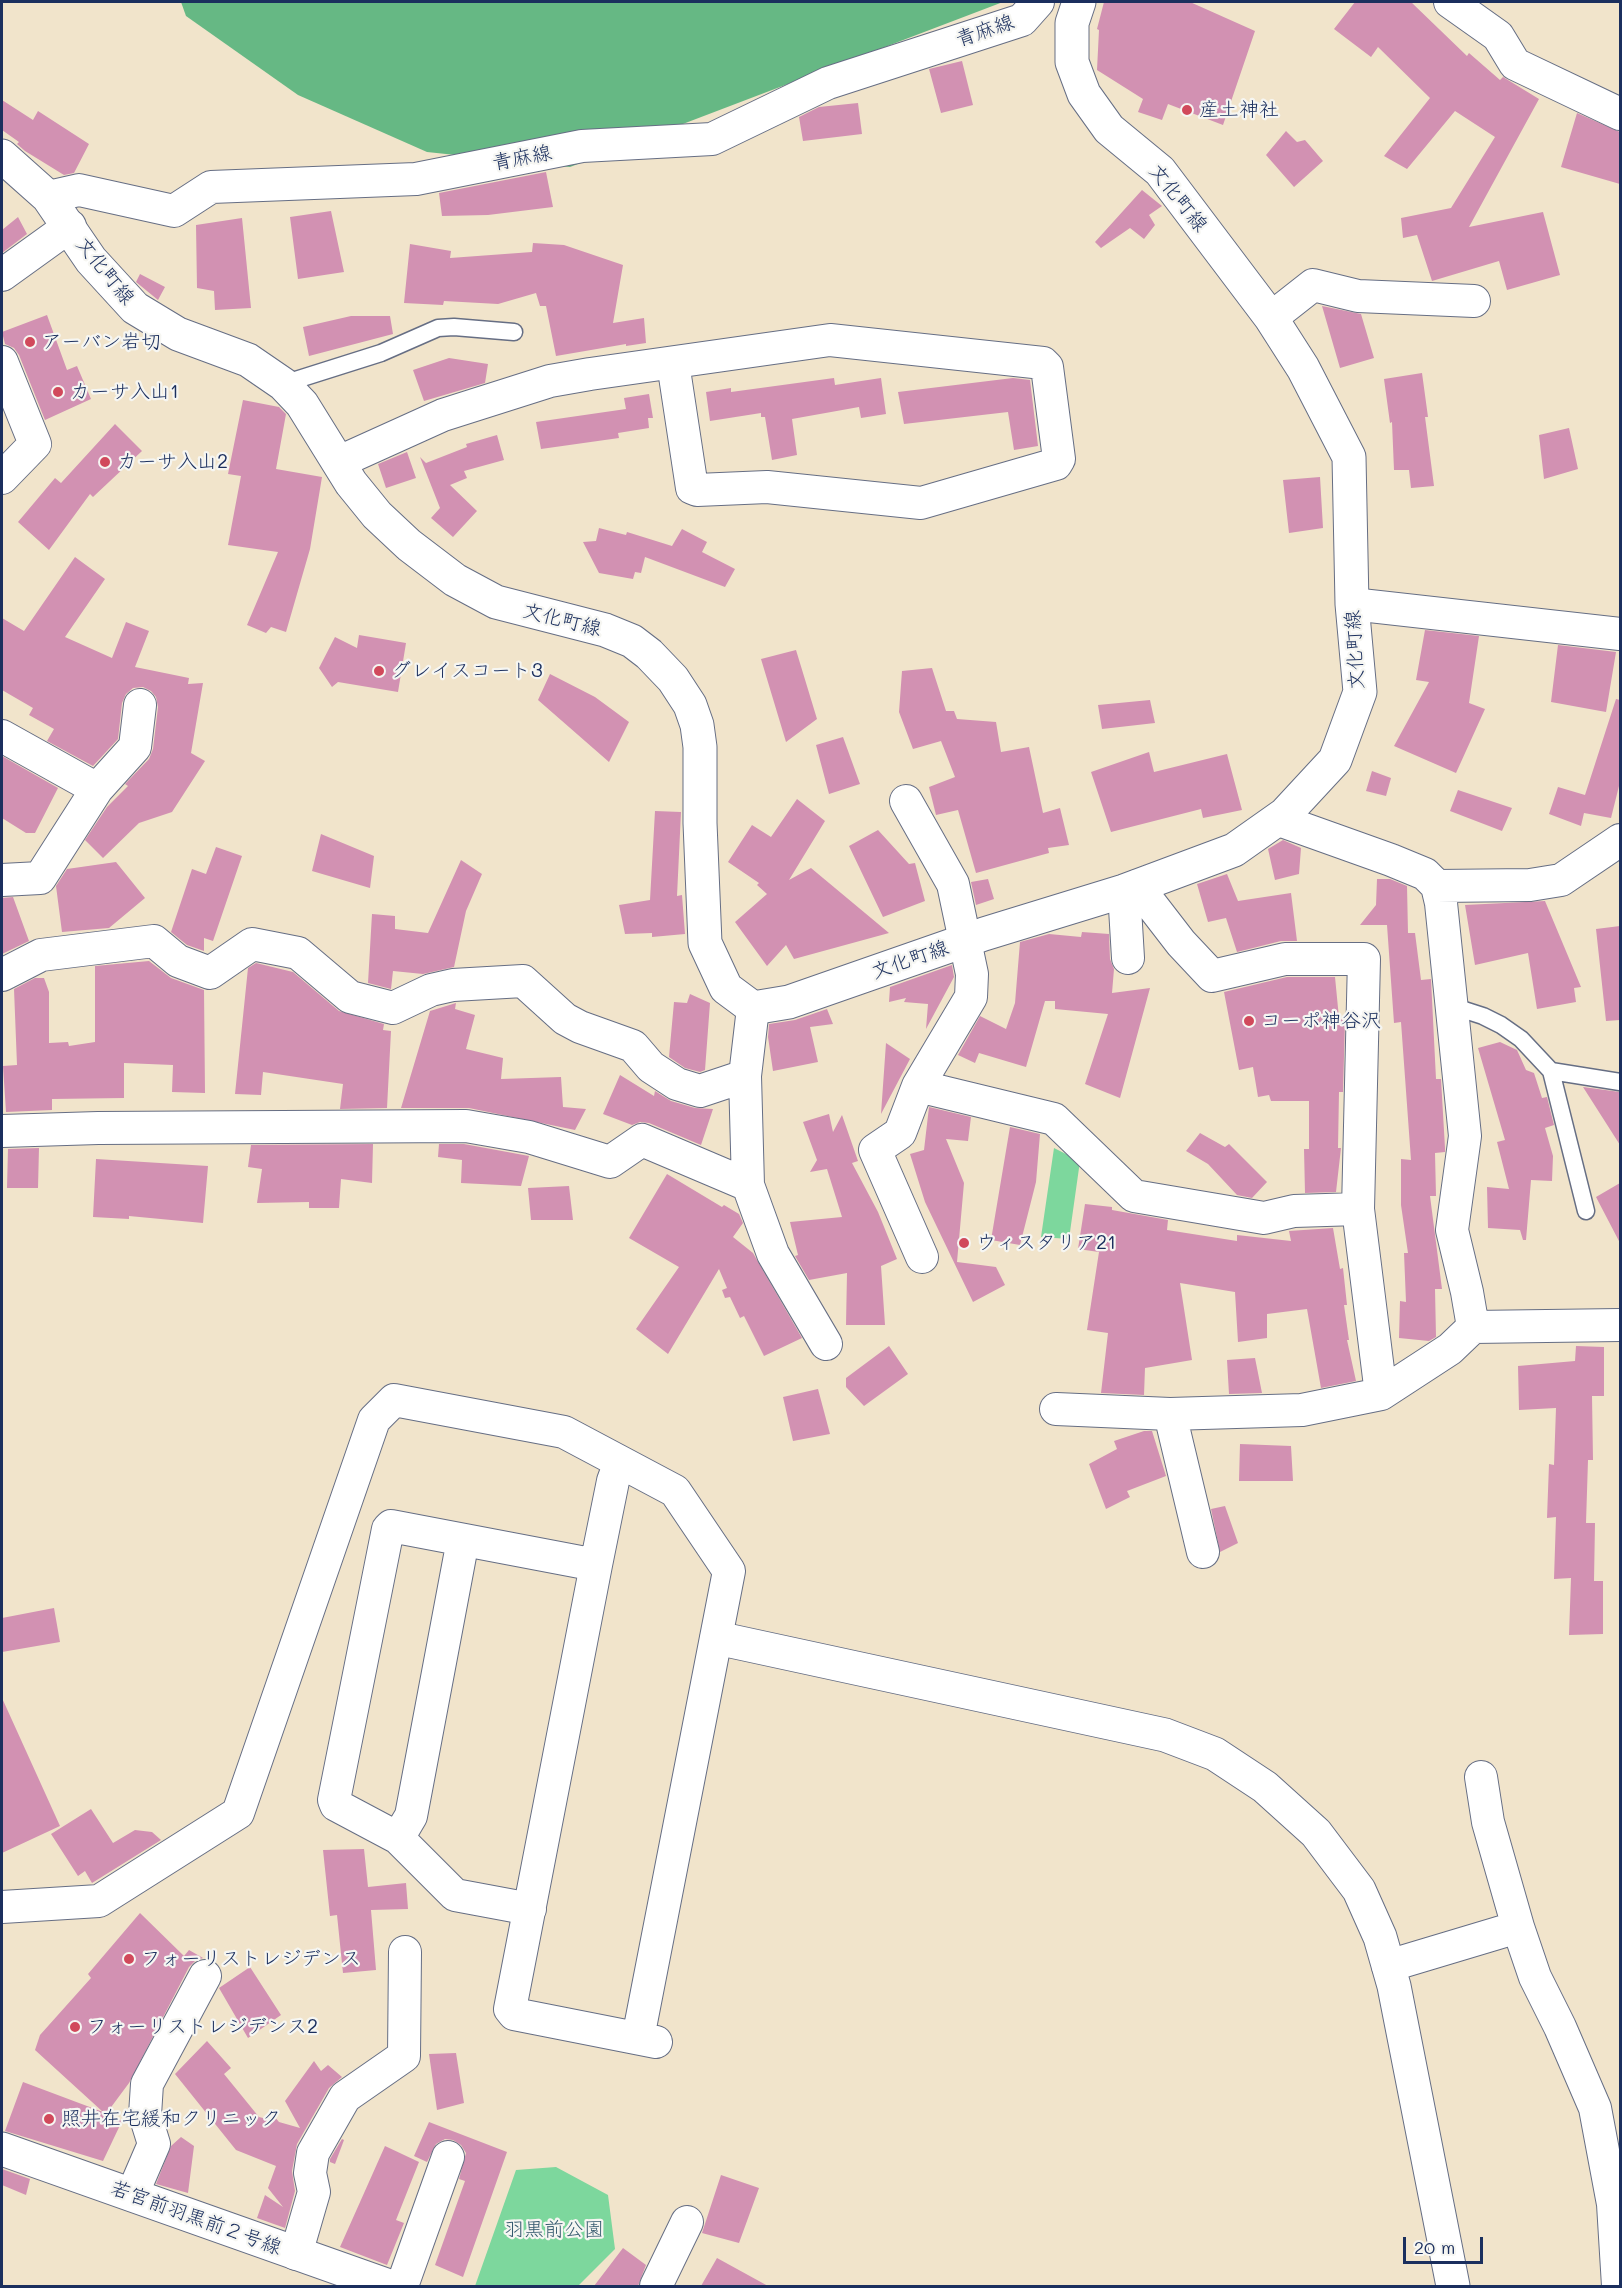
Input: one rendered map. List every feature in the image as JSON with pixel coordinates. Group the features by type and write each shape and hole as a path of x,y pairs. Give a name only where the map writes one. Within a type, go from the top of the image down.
{"street":[{"name":"青麻線","path":"48,198 79,190 174,211 211,188 417,179 582,146 712,139 828,83 1022,20 1038,2"},
{"name":"文化町線","path":"48,198 70,226 91,260 117,291 152,320 178,334 248,360 283,384 302,404 339,462 377,515 410,545 455,580 476,593 518,610 616,633 649,654 673,679 690,705 697,725 700,747 700,823 705,943 726,988 753,1008 789,1002 966,940 1131,888 1234,850 1279,819 1335,760 1360,692 1352,604 1349,457 1303,368 1271,318 1160,171 1108,129 1084,94 1072,62 1072,23 1079,2"},
{"path":"1450,2 1498,36 1515,64 1620,114"},
{"path":"2,156 48,198"},
{"path":"2,275 70,226"},
{"path":"1271,318 1313,285 1358,296 1474,301"},
{"path":"339,462 443,415 495,397 560,380 673,363 830,340 1043,363 1047,366 1059,459 1056,464 921,503 767,487 697,490 692,488 673,363"},
{"path":"2,362 35,444 2,478"},
{"path":"1352,604 1620,634"},
{"path":"2,880 39,878 97,789 135,747 140,705"},
{"path":"2,736 97,789"},
{"path":"906,801 953,884 972,974 971,997 918,1086 900,1133 874,1150 922,1257"},
{"path":"1279,819 1425,874 1437,886 1441,903 1465,1136 1452,1230 1473,1327"},
{"path":"1437,886 1530,885 1561,880 1620,840"},
{"path":"1128,958 1131,888"},
{"path":"1131,888 1212,976 1285,959 1364,959 1358,1209 1381,1394"},
{"path":"2,975 41,955 154,942 178,961 210,973 252,944 298,952 350,997 393,1008 431,990 453,985 523,981 565,1019 633,1046 651,1067 677,1084 700,1091 746,1076"},
{"path":"753,1008 746,1076 748,1185 773,1254 826,1344"},
{"path":"918,1086 1054,1119 1134,1196 1264,1218 1294,1211 1358,1209"},
{"path":"2,1131 98,1128 466,1126 529,1137 610,1162 642,1140 748,1185"},
{"path":"1056,1409 1170,1414 1302,1410 1381,1394 1450,1349 1473,1327 1620,1325 1620,1347"},
{"path":"2,1907 99,1901 238,1813 374,1420 394,1400 564,1432 675,1491 729,1571 647,2040 514,2013 510,2009 596,1565 613,1481 620,1462"},
{"path":"1170,1414 1203,1552"},
{"path":"530,1909 455,1894 398,1838 336,1805 334,1800 388,1528 391,1526 596,1565"},
{"path":"398,1838 411,1816 464,1540"},
{"path":"717,1638 1165,1735 1215,1754 1265,1787 1316,1833 1359,1890 1380,1937 1388,1966 1453,2286"},
{"path":"1481,1777 1488,1822 1518,1928 1535,1977 1560,2026 1595,2108 1613,2204 1618,2286"},
{"path":"1388,1966 1518,1928"},
{"path":"296,2254 314,2192 310,2173 313,2153 345,2097 404,2056 405,1952"},
{"path":"132,2194 154,2144 145,2115 147,2084 205,1976"},
{"name":"若宮前羽黒前２号線","path":"2,2149 389,2286"},
{"path":"402,2286 448,2157"},
{"path":"656,2286 687,2222"}],"lane":[{"path":"283,384 381,352 438,328 454,327 514,332"},
{"path":"1452,1006 1483,1016 1501,1025 1521,1040 1551,1071 1586,1211"},
{"path":"1551,1071 1620,1082"}],"green space":[{"path":"181,2 1003,2 570,167 427,152 298,95 186,16"},
{"path":"1054,1148 1080,1161 1069,1239 1041,1237"},
{"name":"羽黒前公園","path":"556,2167 608,2195 615,2249 578,2286 475,2286 516,2170"}],"building":[{"path":"1104,2 1190,2 1255,31 1223,125 1168,104 1162,120 1138,112 1143,99 1097,70 1099,30 1097,29"},
{"path":"1355,2 1411,2 1467,56 1469,53 1500,80 1503,77 1539,99 1469,227 1543,212 1560,275 1507,290 1499,261 1432,281 1417,235 1403,238 1401,218 1451,208 1495,137 1455,111 1407,169 1384,156 1430,98 1378,47 1371,57 1334,29"},
{"path":"962,61 973,105 941,113 929,69"},
{"path":"2,100 33,120 38,111 89,144 74,173 64,175 25,151 17,144 19,142 2,130"},
{"path":"858,103 862,134 803,141 799,117 819,107"},
{"path":"1577,113 1620,132 1620,184 1561,167"},
{"path":"1286,131 1297,142 1305,140 1323,161 1294,187 1266,155"},
{"path":"546,172 553,207 488,215 442,216 439,193"},
{"path":"1142,190 1162,206 1149,215 1155,225 1144,239 1130,228 1101,248 1095,242"},
{"path":"331,211 344,272 298,279 290,217"},
{"path":"18,217 27,234 2,253 2,230"},
{"path":"242,218 251,308 215,310 214,291 197,288 196,225"},
{"path":"533,243 564,245 623,265 613,323 644,318 646,343 626,346 626,344 556,356 546,306 540,306 536,293 498,304 444,301 443,305 404,303 410,244 451,251 450,258 532,252"},
{"path":"140,274 165,287 158,300 136,282"},
{"path":"1322,306 1361,314 1374,358 1340,368"},
{"path":"47,315 67,370 77,366 91,399 45,420 19,355 14,348 5,344 2,332"},
{"path":"351,316 390,316 393,334 309,356 303,327"},
{"path":"449,358 488,364 485,383 424,401 413,370"},
{"path":"1422,373 1434,486 1411,488 1409,470 1394,470 1392,422 1390,423 1384,379"},
{"path":"834,378 835,385 881,378 886,414 861,418 859,407 792,419 797,455 772,460 765,417 761,417 761,413 710,421 706,392 731,388 731,392"},
{"path":"1013,378 1030,380 1038,446 1014,450 1008,412 904,424 898,392"},
{"path":"649,394 653,418 648,418 649,428 618,433 619,438 541,449 536,422 626,409 624,398"},
{"path":"243,400 279,407 286,414 276,469 322,477 310,549 286,632 271,627 266,633 247,625 278,552 228,545 241,476 228,474"},
{"path":"115,424 142,451 93,497 90,494 49,550 18,522 55,478 61,483"},
{"path":"1569,428 1578,469 1544,479 1539,435"},
{"path":"497,435 504,460 464,471 467,478 450,485 477,511 453,537 431,518 440,508 420,457 426,463 467,447 466,444"},
{"path":"407,452 416,478 386,488 378,464"},
{"path":"1320,477 1323,528 1289,533 1283,480"},
{"path":"599,528 626,535 627,532 672,546 682,529 707,542 702,552 735,569 725,587 645,557 641,573 635,572 633,579 599,573 583,542 596,541"},
{"path":"75,557 105,579 65,637 112,658 126,622 149,631 135,667 189,678 188,684 203,683 191,753 205,761 172,812 139,823 103,858 85,840 107,807 128,786 125,784 149,759 153,749 158,707 156,697 143,687 133,688 126,694 122,703 118,739 93,766 47,741 54,729 29,715 33,708 2,690 2,618 24,631"},
{"path":"1425,630 1479,636 1469,703 1485,709 1456,773 1394,746 1429,682 1416,680"},
{"name":"グレイスコート3","path":"359,635 406,643 398,692 338,682 332,687 319,668 335,637 357,648"},
{"path":"1558,645 1616,652 1606,712 1551,702"},
{"path":"796,650 817,719 786,742 761,659"},
{"path":"932,668 946,711 954,711 957,719 996,722 1001,752 1029,747 1043,813 1060,808 1069,845 1048,848 1049,853 976,873 958,810 936,815 929,787 955,777 941,741 913,749 899,712 902,671"},
{"path":"550,674 595,697 629,722 609,762 538,700"},
{"path":"1616,699 1620,700 1620,782 1611,818 1584,813 1581,826 1549,814 1558,787 1585,795"},
{"path":"1150,700 1155,723 1102,729 1098,705"},
{"path":"843,737 860,784 829,794 816,745"},
{"path":"1149,752 1154,772 1227,754 1242,810 1203,818 1201,809 1111,832 1091,772"},
{"path":"2,756 58,788 35,833 26,833 2,818"},
{"path":"1372,771 1391,778 1386,796 1366,791"},
{"path":"1458,790 1512,808 1502,831 1450,811"},
{"path":"797,799 825,821 789,880 811,868 889,933 794,959 786,945 767,966 735,922 767,894 757,885 759,883 728,862 752,825 771,837"},
{"path":"655,811 681,812 677,896 682,895 685,934 652,937 652,933 625,934 619,905 650,900"},
{"path":"878,830 909,864 915,863 925,901 883,917 849,846"},
{"path":"321,834 374,856 370,888 312,871"},
{"path":"1283,840 1301,848 1299,874 1275,880 1268,849"},
{"path":"216,847 242,856 213,941 204,938 204,951 187,945 171,932 192,869 206,874"},
{"path":"461,860 482,874 466,911 454,967 423,974 393,971 391,989 368,983 372,914 395,916 395,929 428,933"},
{"path":"116,862 145,898 109,928 62,932 56,886 67,869"},
{"path":"1227,874 1238,901 1291,893 1297,941 1281,941 1237,952 1226,918 1208,922 1197,884"},
{"path":"988,879 994,899 976,905 971,882"},
{"path":"1377,879 1390,879 1407,886 1408,933 1415,933 1421,980 1431,979 1436,1079 1441,1079 1445,1152 1435,1153 1436,1196 1430,1196 1442,1289 1435,1289 1436,1337 1429,1341 1399,1338 1400,1301 1406,1302 1404,1253 1408,1253 1401,1205 1401,1159 1411,1160 1401,1022 1394,1023 1387,925 1360,925 1376,905"},
{"path":"13,897 29,941 2,954 2,898"},
{"path":"1545,901 1581,987 1574,988 1576,1002 1537,1009 1528,953 1475,965 1465,905"},
{"path":"1620,926 1620,1020 1606,1021 1596,929"},
{"path":"1082,932 1109,934 1110,959 1114,969 1112,993 1150,988 1120,1098 1085,1084 1108,1014 1055,1009 1055,1001 1045,1001 1026,1067 979,1053 975,1063 958,1055 980,1016 1006,1029 1015,1003 1020,942 1049,934 1081,937"},
{"path":"149,961 171,978 204,990 205,1093 172,1092 173,1065 124,1063 124,1098 52,1099 52,1110 6,1112 3,1066 17,1065 14,989 35,978 44,978 49,992 49,1043 68,1042 69,1046 95,1042 95,966"},
{"path":"256,963 293,972 339,1011 384,1024 383,1030 391,1031 387,1108 340,1109 343,1084 263,1072 261,1095 235,1094 248,968"},
{"path":"952,965 954,977 926,1029 928,1004 904,1002 906,998 889,1002 890,987"},
{"path":"1287,977 1335,977 1339,1018 1345,1021 1343,1092 1339,1092 1338,1148 1341,1148 1336,1192 1305,1193 1304,1149 1309,1149 1309,1101 1271,1101 1269,1095 1258,1097 1253,1067 1239,1070 1224,992"},
{"path":"690,994 710,1003 705,1070 700,1072 685,1068 669,1057 674,1002 687,1003"},
{"path":"456,1003 455,1009 475,1015 466,1049 503,1058 501,1079 561,1077 563,1107 586,1109 575,1130 469,1108 401,1108 430,1011"},
{"path":"827,1009 833,1024 810,1027 818,1062 773,1071 768,1037 769,1024 795,1020"},
{"path":"1500,1042 1517,1050 1526,1070 1534,1073 1542,1098 1547,1097 1554,1125 1545,1128 1553,1156 1552,1181 1531,1180 1526,1240 1523,1240 1520,1230 1488,1228 1487,1187 1509,1189 1497,1142 1505,1140 1478,1048"},
{"path":"886,1043 910,1059 881,1114"},
{"path":"620,1075 654,1096 655,1091 671,1101 695,1108 713,1109 701,1145 649,1123 640,1122 632,1125 603,1114"},
{"path":"1583,1087 1620,1092 1620,1145"},
{"path":"929,1107 971,1117 968,1141 946,1139 964,1183 957,1262 996,1267 1005,1285 973,1302 925,1202 910,1154 924,1150"},
{"path":"829,1114 833,1132 842,1115 858,1161 852,1163 878,1212 897,1259 881,1266 885,1325 846,1325 847,1273 809,1280 795,1256 798,1255 790,1222 842,1217 827,1169 810,1172 817,1160 803,1122"},
{"path":"1010,1127 1040,1134 1036,1182 1020,1245 991,1240"},
{"path":"1200,1133 1225,1147 1229,1144 1267,1182 1252,1198 1237,1195 1208,1164 1186,1151"},
{"path":"373,1144 372,1183 341,1179 339,1208 309,1208 309,1202 257,1203 262,1169 248,1167 251,1145"},
{"path":"439,1144 464,1144 529,1156 521,1186 461,1183 462,1160 438,1157"},
{"path":"39,1148 38,1188 7,1188 8,1149"},
{"path":"96,1159 208,1166 203,1223 129,1216 129,1219 93,1217"},
{"path":"667,1174 722,1207 724,1205 739,1214 743,1223 733,1237 753,1253 802,1338 764,1356 744,1316 740,1318 730,1297 725,1298 722,1290 727,1288 719,1269 668,1354 636,1329 679,1267 629,1238"},
{"path":"1620,1183 1620,1243 1596,1197"},
{"path":"569,1186 573,1220 531,1220 528,1188"},
{"path":"1085,1204 1112,1207 1112,1210 1168,1220 1167,1230 1237,1241 1237,1235 1291,1241 1289,1231 1333,1228 1340,1269 1343,1268 1347,1305 1344,1305 1349,1340 1347,1340 1356,1381 1321,1388 1307,1309 1267,1314 1267,1338 1238,1342 1235,1292 1180,1283 1192,1360 1145,1368 1144,1395 1101,1393 1108,1333 1087,1330 1099,1252 1078,1249"},
{"path":"889,1346 908,1374 864,1406 846,1387 846,1378"},
{"path":"1576,1346 1604,1347 1604,1396 1592,1396 1593,1460 1588,1460 1586,1523 1595,1523 1594,1581 1603,1581 1603,1634 1569,1635 1571,1578 1554,1579 1556,1517 1547,1518 1549,1464 1554,1465 1556,1408 1519,1410 1518,1366 1575,1361"},
{"path":"1255,1358 1262,1393 1229,1394 1227,1360"},
{"path":"818,1389 830,1434 793,1441 783,1397"},
{"path":"1144,1431 1152,1431 1166,1476 1127,1491 1130,1497 1106,1509 1089,1464 1117,1449 1114,1441"},
{"path":"1240,1444 1291,1446 1293,1481 1239,1481"},
{"path":"1225,1506 1238,1543 1220,1552 1211,1509"},
{"path":"54,1608 60,1642 2,1652 2,1618"},
{"path":"2,1698 60,1826 2,1853"},
{"path":"91,1809 113,1843 135,1830 152,1832 161,1840 92,1883 85,1871 78,1876 51,1834"},
{"path":"364,1849 368,1887 406,1883 408,1909 371,1910 376,1970 343,1973 337,1915 330,1916 323,1850"},
{"path":"140,1913 184,1956 189,1950 203,1958 195,1961 189,1967 129,2083 106,2114 122,2121 103,2161 5,2131 23,2082 103,2112 35,2050 40,2035 91,1978 88,1974"},
{"path":"250,1967 281,2015 248,2038 219,1988"},
{"path":"207,2041 231,2068 224,2074 259,2117 271,2120 274,2116 279,2122 300,2128 285,2101 314,2061 321,2071 328,2065 342,2077 329,2088 297,2144 292,2171 295,2191 285,2228 257,2218 265,2195 283,2207 268,2188 276,2166 236,2150 175,2074"},
{"path":"456,2053 464,2103 437,2110 429,2054"},
{"path":"429,2122 507,2152 463,2277 435,2265 465,2181 459,2179 466,2153 461,2145 453,2140 445,2139 436,2144 427,2162 414,2156"},
{"path":"181,2137 194,2146 188,2193 156,2184 171,2146"},
{"path":"342,2139 344,2140 335,2164 330,2162 330,2159"},
{"path":"385,2146 419,2162 396,2220 404,2223 387,2265 340,2247"},
{"path":"2,2169 30,2179 26,2195 2,2185"},
{"path":"721,2175 759,2188 739,2243 702,2233"},
{"path":"623,2248 646,2265 638,2286 594,2286"},
{"path":"717,2258 768,2286 701,2286"}],"place":[{"name":"産土神社","path":"1187,110"},
{"name":"アーバン岩切","path":"30,342"},
{"name":"カーサ入山1","path":"58,392"},
{"name":"カーサ入山2","path":"105,462"},
{"name":"グレイスコート3","path":"379,671"},
{"name":"コーポ神谷沢","path":"1249,1021"},
{"name":"ウィスタリア21","path":"964,1243"},
{"name":"フォーリストレジデンス","path":"129,1959"},
{"name":"フォーリストレジデンス2","path":"75,2027"},
{"name":"照井在宅緩和クリニック","path":"49,2119"}]}
